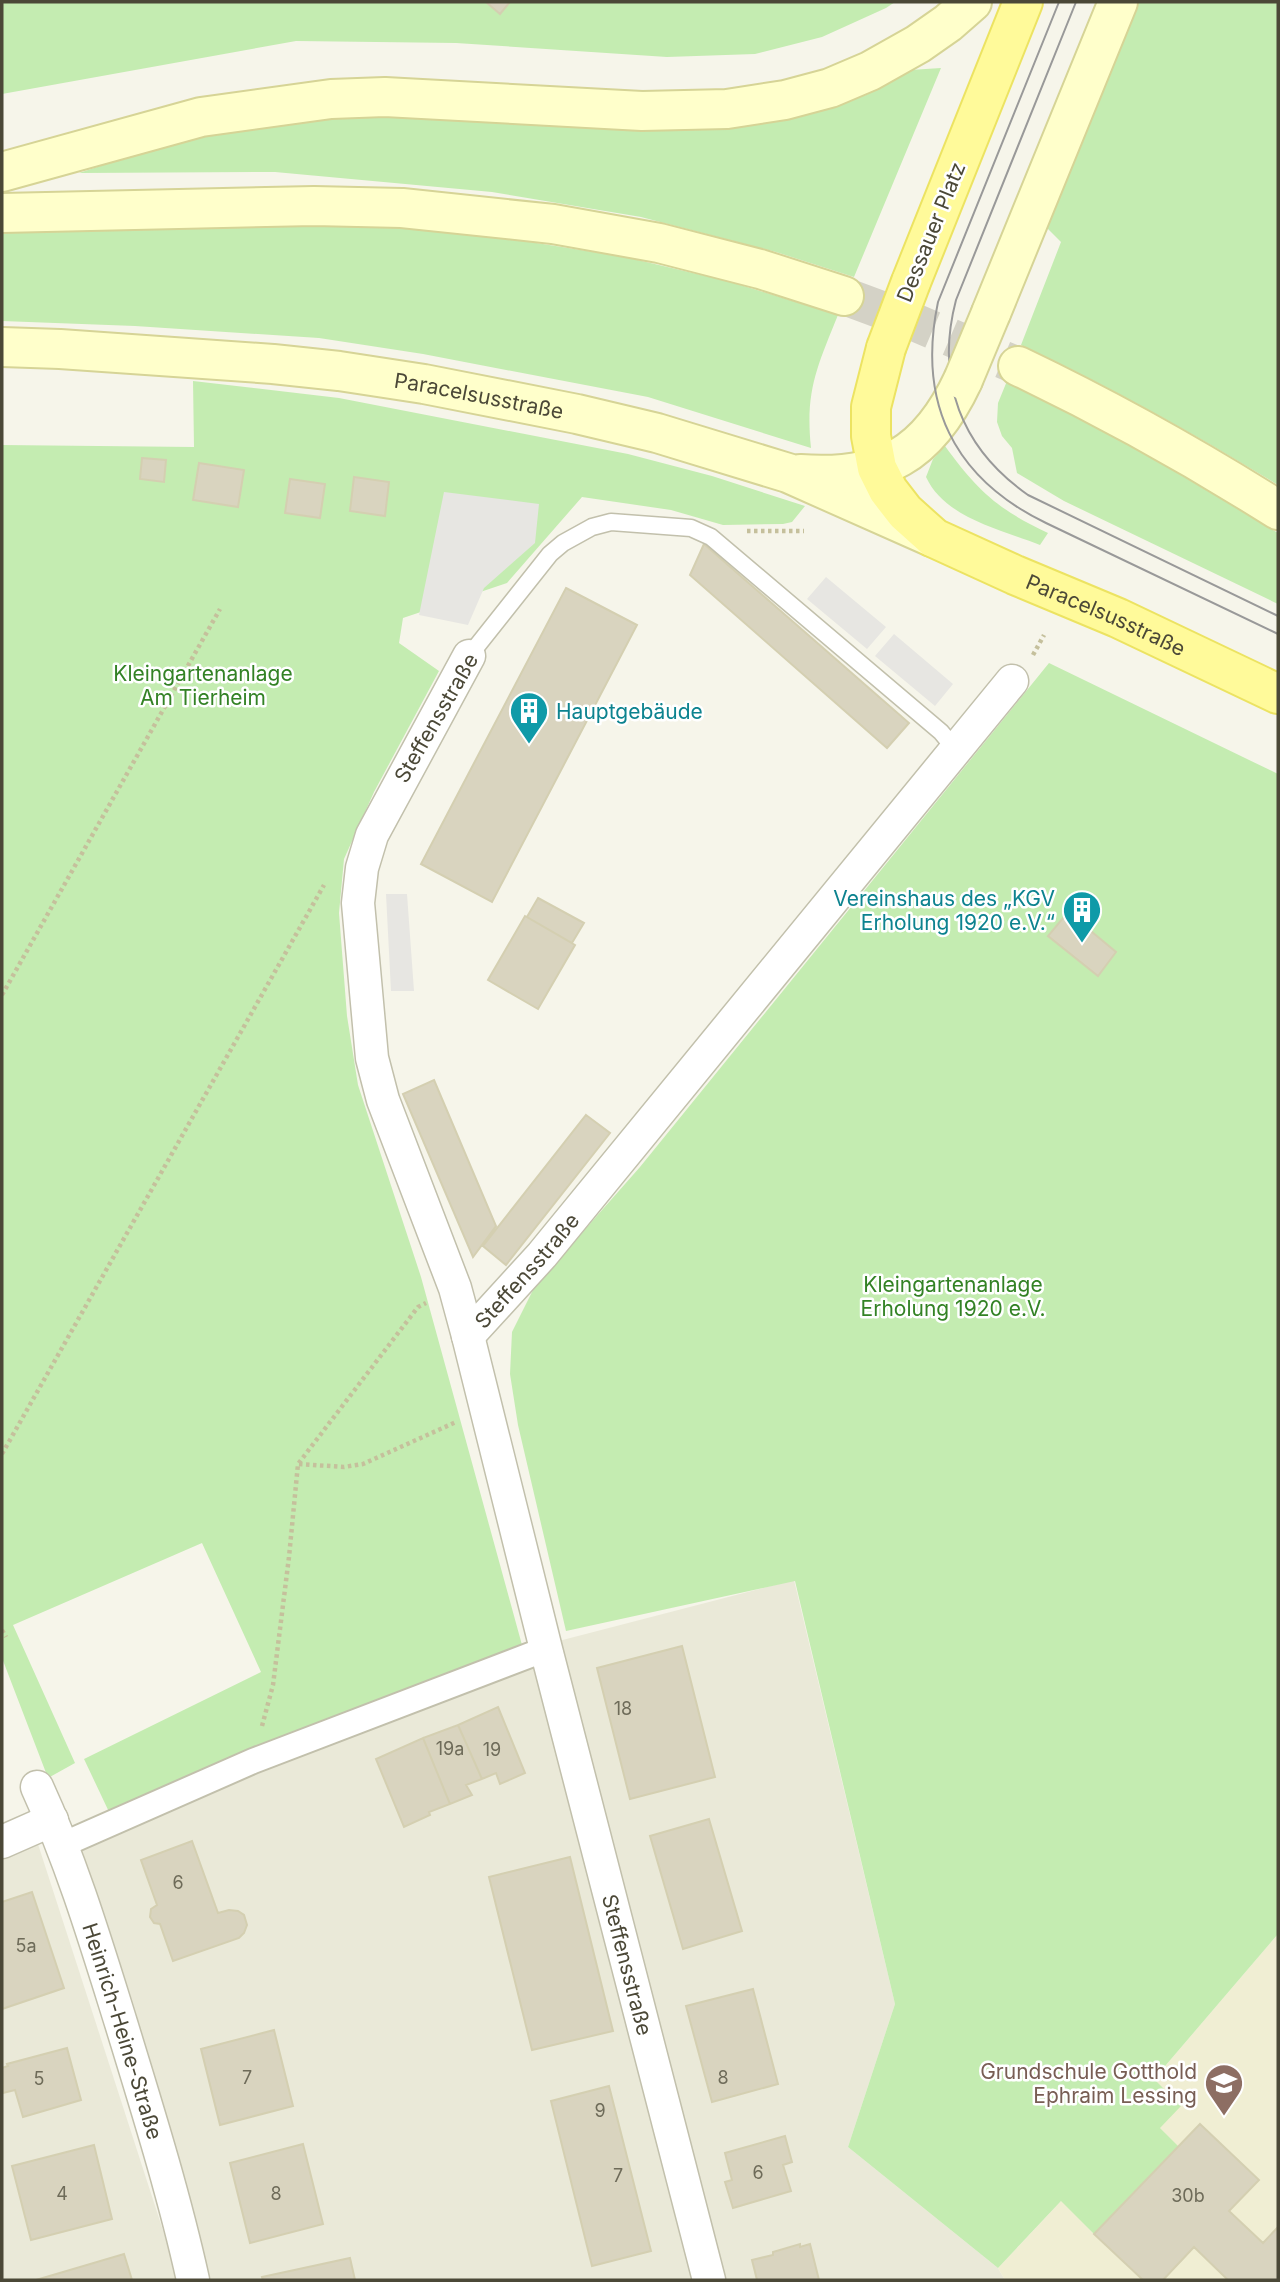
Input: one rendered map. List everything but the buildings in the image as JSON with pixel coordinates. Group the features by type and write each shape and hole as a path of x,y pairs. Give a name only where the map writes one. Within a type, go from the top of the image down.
{"main road":[{"path":"2,172 201,117 331,99 385,97 642,111 727,109 785,100 830,88 870,71 918,44 972,2"},
{"name":"Dessauer Platz","path":"877,468 870,436 871,407 886,348 1023,2"},
{"path":"788,473 830,475 877,468 912,451 943,416 963,380 1118,2"},
{"path":"2,213 301,206 402,208 552,224 659,243 760,269 844,296"},
{"name":"Paracelsusstraße","path":"2,347 273,364 340,371 424,384 644,430 788,473 1015,576 1118,618 1278,694"},
{"path":"1018,366 1090,400 1220,473 1278,510"},
{"name":"Paracelsusstraße","path":"877,468 888,490 905,512 934,538"}],"street":[{"name":"Steffensstraße","path":"469,656 372,835 362,868 358,903 372,1058 383,1100 455,1288 709,2280"},
{"name":"Steffensstraße","path":"468,1336 542,1255 1012,681"},
{"path":"2,1842 57,1833 546,1649"},
{"name":"Heinrich-Heine-Straße","path":"37,1787 57,1833 96,1945 131,2056 194,2280"}],"lane":[{"name":"Steffensstraße","path":"469,656 550,554 564,543 592,527 611,522 691,528 711,537 941,733 955,749"}],"path":[{"path":"711,537 748,531 804,531"},
{"path":"2,995 220,610"},
{"path":"1033,654 1044,635"},
{"path":"2,1454 324,884"},
{"path":"253,1761 273,1685 298,1464 418,1307 455,1288"},
{"path":"298,1464 344,1467 363,1464 441,1429"},
{"path":"2,1630 6,1637"}],"shaded area":[{"path":"444,492 539,504 535,543 484,588 468,625 419,615"},
{"path":"826,577 886,627 867,649 807,599"},
{"path":"894,634 953,684 935,706 875,656"},
{"path":"386,894 407,894 414,991 391,991"},
{"path":"794,1580 895,2004 848,2147 998,2268 1005,2280 201,2280 76,1832 522,1645 511,1662 551,1643"},
{"path":"37,1841 179,2280 2,2280 2,1860"},
{"name":"Grundschule Gotthold Ephraim Lessing","path":"1278,1934 1278,2280 1005,2280 998,2268 1062,2200 1094,2234 1178,2147 1160,2128 1154,2079"}],"green space":[{"path":"2,2 895,2 822,37 755,54 667,57 456,43 296,41 2,94"},
{"path":"1135,2 1278,2 1278,485 1152,412 1021,345 1061,242 1045,226"},
{"path":"941,68 854,277 776,252 641,217 492,192 275,172 79,173 167,144 296,119 399,113 798,115 866,95 910,70"},
{"path":"288,217 493,236 625,257 731,282 838,315 814,380 810,410 811,448 648,397 423,354 319,338 135,326 2,321 2,222"},
{"name":"Kleingartenanlage Am Tierheim","path":"193,381 339,398 628,454 712,476 805,506 792,522 723,525 671,510 582,497 507,583 403,618 399,643 439,671 374,792 344,859 339,913 347,1016 358,1085 421,1277 522,1645 110,1814 84,1759 261,1672 202,1543 13,1625 75,1763 48,1778 2,1658 2,445 194,447"},
{"path":"1007,381 1124,441 1278,533 1278,604 1064,501 1017,473 1012,448 1002,436 997,422 998,403"},
{"path":"945,446 967,475 989,497 1001,507 1048,533 1040,545 975,520 946,503 926,477 933,459"},
{"name":"Kleingartenanlage Erholung 1920 e.V.","path":"1049,663 1278,774 1278,1934 1154,2079 1181,2106 1160,2128 1179,2147 1094,2234 1061,2201 998,2268 848,2147 895,2004 795,1581 566,1631 518,1425 510,1374 512,1332 535,1286 640,1167"}],"tunnel":[{"path":"844,296 1018,366"}],"tram line":[{"path":"1059,2 938,302 933,338 933,372 938,404 949,433 965,460 987,484 1014,505 1046,523 1278,634"},
{"path":"1076,2 956,300 950,329 949,358 959,410 970,434 986,456 1028,495 1278,616"}],"place":[{"name":"Hauptgebäude","path":"529,745"},
{"name":"Vereinshaus des „KGV Erholung 1920 e.V.“","path":"1082,944"},
{"name":"Grundschule Gotthold Ephraim Lessing","path":"1224,2117"}]}
